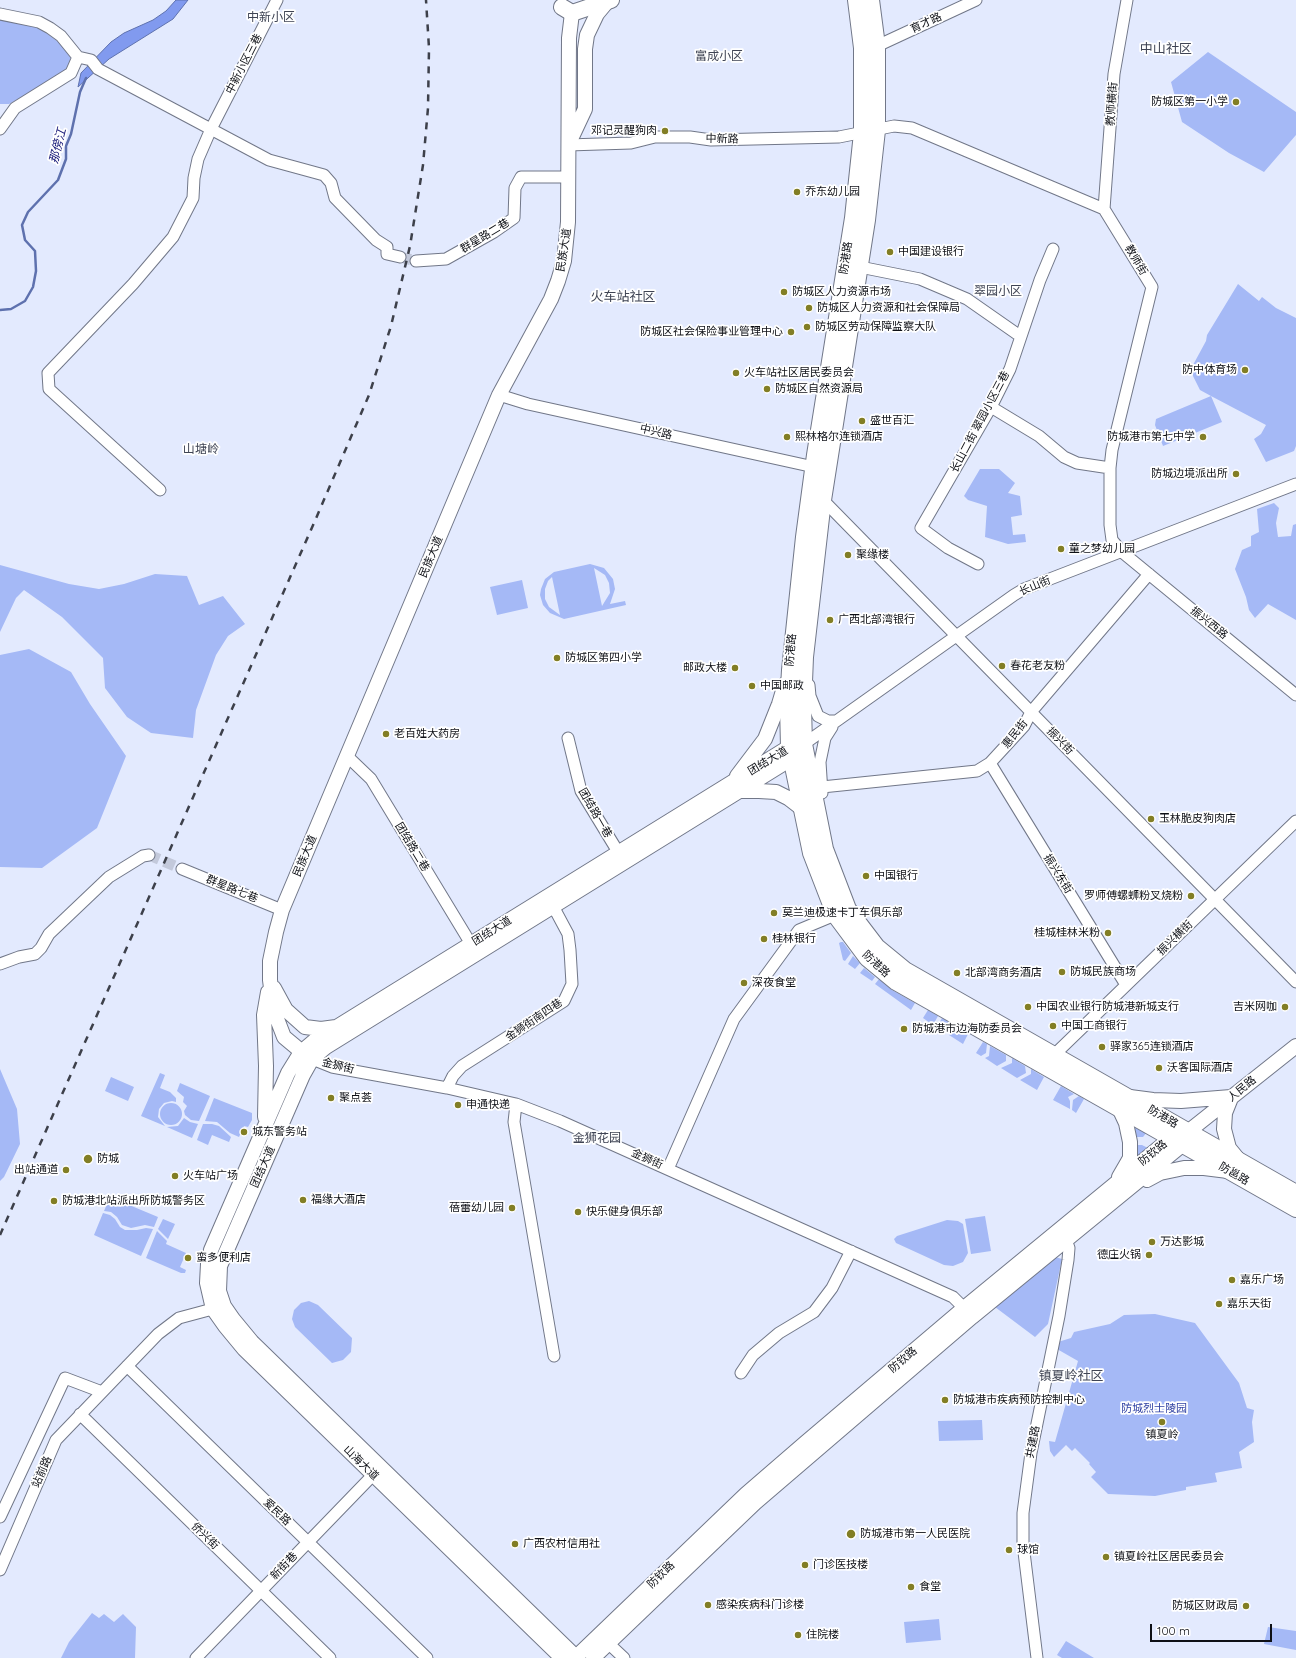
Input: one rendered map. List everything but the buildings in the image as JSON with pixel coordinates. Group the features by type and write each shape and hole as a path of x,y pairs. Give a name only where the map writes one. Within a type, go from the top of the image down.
{"highway":[{"name":"防港路","path":"856,0 870,131 853,218 814,467 790,670 788,705 795,750 801,808 811,853 835,915 868,958 896,982 1123,1102"},
{"name":"防港路","path":"871,0 877,46 870,131 867,220 823,500 805,657 802,707 795,750 825,849 848,908 877,947 904,970 1054,1054 1123,1102 1181,1138"},
{"path":"570,4 609,1"},
{"name":"防邕路","path":"1181,1138 1233,1165 1296,1192"},
{"name":"防邕路","path":"1233,1165 1296,1209"}],"main road":[{"path":"568,145 585,109 585,49 587,34 597,14 609,1"},
{"name":"民族大道","path":"307,1056 284,1037 274,1011 270,980 270,961 276,932 282,910 499,395 551,299 558,281 564,261 566,243 570,4"},
{"path":"790,670 779,704 765,739 735,787 776,792 788,798 801,808"},
{"name":"团结大道","path":"226,1251 303,1075 307,1056 314,1041 471,944 622,857 795,750"},
{"name":"团结大道","path":"213,1245 288,1073 307,1056 326,1047 553,906 622,857"},
{"path":"270,980 286,1010 305,1027 320,1029 336,1027"},
{"path":"265,1126 266,1066 264,1015 270,980"},
{"name":"人民路","path":"1181,1138 1296,1046"},
{"path":"1232,1097 1225,1113 1224,1129 1233,1165 1204,1168 1184,1168 1160,1173 1120,1188 1130,1158 1130,1142 1123,1102 1153,1100 1181,1101 1232,1097"},
{"name":"防钦路","path":"576,1658 746,1494 964,1308 1062,1235 1181,1138"},
{"name":"防钦路","path":"593,1658 761,1498 972,1317 1062,1235"},
{"name":"山海大道","path":"213,1245 208,1264 208,1282 219,1307 225,1326 244,1349 562,1658"},
{"name":"山海大道","path":"219,1307 220,1266 226,1251"},
{"name":"山海大道","path":"219,1307 233,1320 252,1342 576,1658"}],"street":[{"name":"中新小区三巷","path":"160,490 50,389 48,373 133,284 173,237 193,198 194,178 198,159 211,129 277,0"},
{"name":"育才路","path":"877,46 976,0"},
{"name":"教师横街","path":"1104,209 1114,80 1127,0"},
{"path":"0,14 39,22 60,36 78,57 91,60 98,69 269,160 324,175 331,183 336,198 376,240 387,248 387,254 400,257"},
{"path":"0,129 15,108 71,73 78,57"},
{"path":"870,131 894,126 912,128 1104,209"},
{"name":"中新路","path":"568,145 631,143 656,137 690,137 711,140 839,137 870,131"},
{"name":"群星路二巷","path":"416,261 446,259 494,232 514,218 515,188 521,177 568,177"},
{"name":"教师街","path":"1104,209 1152,287 1112,450 1110,468 1110,525 1112,540 1122,552"},
{"name":"长山二街 翠园小区三巷","path":"978,564 948,548 921,528 991,407 1010,369 1040,280 1053,249"},
{"path":"860,267 920,278 967,299 1020,336"},
{"name":"中兴路","path":"499,395 528,404 814,467"},
{"path":"991,407 1039,436 1064,457 1077,464 1110,468"},
{"name":"长山街","path":"795,750 1024,589 1296,484"},
{"name":"振兴街","path":"823,500 1296,982"},
{"name":"振兴西路","path":"1122,552 1296,695"},
{"name":"惠民街","path":"822,787 977,771 990,763 1024,726 1031,712 1149,574"},
{"path":"805,657 810,696 818,716 828,721 836,721"},
{"path":"825,849 820,762 825,738 836,721"},
{"name":"团结路一巷","path":"568,738 581,791 622,857"},
{"name":"团结路二巷","path":"347,756 371,779 471,944"},
{"name":"振兴东街","path":"990,763 1126,985"},
{"name":"振兴横街","path":"1054,1054 1296,821"},
{"path":"0,964 18,957 35,954 41,948 49,934 108,877 144,856 149,856"},
{"name":"群星路七巷","path":"182,869 282,910"},
{"name":"金狮街南四巷","path":"447,1088 452,1076 462,1066 564,1001 572,984 570,950 568,934 553,906"},
{"path":"668,1169 734,1019 800,930 835,915"},
{"name":"金狮街","path":"307,1056 332,1067 447,1088 516,1104 560,1121 953,1297 964,1308"},
{"path":"516,1104 514,1122 554,1356"},
{"name":"共建路","path":"1037,1658 1023,1544 1023,1513 1031,1453 1059,1316 1068,1260 1069,1248 1062,1235"},
{"path":"741,1372 754,1355 779,1333 814,1312 832,1288 851,1251"},
{"name":"站前路","path":"1,1566 56,1440 158,1334 179,1318 219,1307"},
{"name":"爱民路","path":"127,1366 427,1658"},
{"name":"站前路","path":"0,1517 65,1378 102,1392"},
{"name":"侨兴街","path":"80,1414 330,1658"},
{"name":"新街巷","path":"196,1658 373,1475"},
{"path":"608,1643 624,1658"}],"green space":[{"path":"0,18 34,24 68,49 73,69 9,104 0,104"},
{"name":"防城区第一小学","path":"1208,52 1296,112 1296,135 1264,172 1229,153 1182,122 1171,82"},
{"name":"防中体育场","path":"1238,284 1259,301 1262,297 1276,308 1296,318 1296,446 1294,451 1266,462 1254,439 1261,434 1266,425 1200,390 1193,376 1193,365 1206,341 1207,335"},
{"path":"1211,396 1222,422 1163,446 1155,425 1156,419"},
{"path":"980,469 999,469 1015,483 1008,493 1020,496 1022,515 1011,517 1013,535 1025,534 1026,542 1008,544 985,537 987,506 968,500 964,496"},
{"path":"1274,503 1279,508 1276,523 1278,537 1291,536 1293,525 1296,524 1296,620 1268,604 1255,618 1249,610 1246,597 1235,569 1242,550 1251,546 1251,536 1259,532 1257,509"},
{"path":"590,564 604,568 613,579 615,589 610,604 625,601 626,605 564,619 550,613 543,605 540,595 545,579 554,572","holes":["594,568 605,575 609,583 610,593 602,606","552,577 560,615 549,607 545,599 545,589 548,581"]},
{"path":"0,565 69,584 99,589 124,584 155,574 187,576 199,605 223,596 245,624 228,636 216,655 196,710 193,738 151,733 127,717 105,688 103,658 62,617 24,590 16,598 0,632"},
{"path":"522,580 528,608 497,615 490,587"},
{"path":"29,649 71,672 90,704 126,756 97,828 42,868 0,867 0,655"},
{"path":"843,942 851,953 845,961 843,960 839,943"},
{"path":"853,956 860,963 855,969 848,964"},
{"path":"864,968 875,977 872,981 860,973"},
{"path":"879,979 892,990 915,1003 911,1010 875,984"},
{"path":"928,1010 938,1016 933,1025 923,1018"},
{"path":"942,1018 951,1023 945,1033 937,1027"},
{"path":"954,1025 968,1034 963,1044 949,1035"},
{"path":"983,1042 987,1044 986,1053 981,1056 976,1053"},
{"path":"990,1046 1006,1055 1006,1061 997,1066 985,1058 989,1056"},
{"path":"1012,1058 1025,1066 1026,1073 1017,1078 1001,1068 1012,1063"},
{"path":"0,1069 17,1109 20,1144 4,1177 0,1181"},
{"path":"1031,1069 1044,1077 1037,1090 1020,1080 1031,1074"},
{"path":"160,1073 165,1075 160,1088 170,1092 176,1098 176,1102 172,1101 164,1103 159,1109 158,1117 165,1126 141,1116"},
{"path":"111,1077 134,1087 128,1101 105,1091"},
{"path":"180,1083 210,1096 199,1121 191,1120 185,1115 184,1111 187,1106 183,1102 184,1097 177,1091"},
{"path":"1061,1086 1074,1094 1068,1097 1070,1101 1070,1109 1053,1100"},
{"path":"1079,1096 1084,1099 1076,1113 1072,1110 1073,1100"},
{"path":"214,1098 252,1113 252,1120 248,1127 244,1126 239,1137 230,1133 217,1122 205,1121"},
{"path":"171,1103 179,1106 182,1114 179,1122 171,1125 163,1122 160,1114 163,1106"},
{"path":"184,1118 190,1122 198,1124 192,1138 167,1127 178,1126"},
{"path":"203,1124 219,1126 231,1137 229,1142 212,1135 208,1145 197,1140"},
{"path":"1133,1125 1147,1132 1143,1137 1136,1137"},
{"path":"1136,1145 1142,1145 1148,1148 1136,1158"},
{"path":"110,1197 158,1217 154,1227 145,1225 131,1228 122,1225 117,1217 111,1212 104,1211"},
{"path":"103,1213 110,1215 115,1219 120,1227 125,1230 146,1228 153,1229 141,1256 94,1235"},
{"path":"985,1216 991,1251 971,1254 965,1219"},
{"path":"163,1219 175,1224 168,1239 158,1229"},
{"path":"947,1220 958,1221 963,1224 968,1253 963,1262 953,1266 944,1265 896,1243 894,1239 897,1236"},
{"path":"157,1231 167,1241 166,1244 186,1253 180,1267 186,1270 185,1273 181,1273 146,1258"},
{"path":"1052,1256 1062,1259 1048,1324 1035,1337 995,1307"},
{"path":"309,1301 318,1305 352,1338 351,1352 343,1360 332,1363 295,1327 292,1319 294,1310 301,1303"},
{"name":"防城烈士陵园","path":"1155,1314 1195,1323 1239,1383 1247,1408 1254,1410 1252,1422 1254,1442 1239,1452 1242,1468 1215,1473 1217,1482 1186,1487 1186,1490 1155,1496 1108,1494 1091,1477 1096,1472 1089,1464 1090,1463 1075,1448 1072,1451 1066,1445 1054,1457 1050,1451 1049,1441 1055,1442 1078,1361 1057,1349 1058,1342 1071,1338 1074,1332 1110,1324 1124,1315"},
{"path":"982,1420 983,1440 939,1441 938,1421"},
{"path":"92,1613 99,1618 104,1614 114,1622 123,1614 136,1627 135,1658 61,1658 69,1642"},
{"path":"939,1619 941,1640 906,1643 904,1622"},
{"path":"1268,1627 1296,1631 1296,1650 1264,1644"},
{"path":"1066,1641 1094,1658 1062,1658 1057,1655"}],"shaded area":[{"path":"176,0 188,0 173,19 109,59 78,87 81,73 111,42 124,33 153,20 166,11"}],"waterway":[{"name":"那傍江","path":"0,310 11,309 25,301 33,287 36,271 35,251 25,240 22,225 28,212 58,180 66,159 66,146 71,134 80,92 86,78"}],"tunnel":[{"path":"400,257 416,261"},
{"path":"149,855 182,869"}],"railway":[{"path":"0,1235 369,395 391,326 410,246 423,165 428,108 429,48 426,0"}],"place":[{"name":"防城区第一小学","path":"1236,102"},
{"name":"邓记灵醒狗肉","path":"665,131"},
{"name":"乔东幼儿园","path":"797,192"},
{"name":"中国建设银行","path":"890,252"},
{"name":"防城区人力资源市场","path":"784,292"},
{"name":"防城区人力资源和社会保障局","path":"809,308"},
{"name":"防城区劳动保障监察大队","path":"807,327"},
{"name":"防城区社会保险事业管理中心","path":"791,332"},
{"name":"防中体育场","path":"1245,370"},
{"name":"火车站社区居民委员会","path":"736,373"},
{"name":"防城区自然资源局","path":"767,389"},
{"name":"盛世百汇","path":"862,421"},
{"name":"熙林格尔连锁酒店","path":"787,437"},
{"name":"防城港市第七中学","path":"1203,437"},
{"name":"防城边境派出所","path":"1236,474"},
{"name":"童之梦幼儿园","path":"1061,549"},
{"name":"聚缘楼","path":"848,555"},
{"name":"广西北部湾银行","path":"830,620"},
{"name":"防城区第四小学","path":"557,658"},
{"name":"春花老友粉","path":"1002,666"},
{"name":"邮政大楼","path":"735,668"},
{"name":"中国邮政","path":"752,686"},
{"name":"老百姓大药房","path":"386,734"},
{"name":"玉林脆皮狗肉店","path":"1151,819"},
{"name":"中国银行","path":"866,876"},
{"name":"罗师傅螺蛳粉叉烧粉","path":"1191,896"},
{"name":"莫兰迪极速卡丁车俱乐部","path":"774,913"},
{"name":"桂城桂林米粉","path":"1108,933"},
{"name":"桂林银行","path":"764,939"},
{"name":"防城民族商场","path":"1062,972"},
{"name":"北部湾商务酒店","path":"957,973"},
{"name":"深夜食堂","path":"744,983"},
{"name":"中国农业银行防城港新城支行","path":"1028,1007"},
{"name":"吉米网咖","path":"1285,1007"},
{"name":"中国工商银行","path":"1053,1026"},
{"name":"防城港市边海防委员会","path":"904,1029"},
{"name":"驿家365连锁酒店","path":"1102,1047"},
{"name":"沃客国际酒店","path":"1159,1068"},
{"name":"聚点荟","path":"331,1098"},
{"name":"申通快递","path":"458,1105"},
{"name":"城东警务站","path":"244,1132"},
{"name":"防城","path":"88,1159"},
{"name":"出站通道","path":"66,1170"},
{"name":"火车站广场","path":"175,1176"},
{"name":"福缘大酒店","path":"303,1200"},
{"name":"防城港北站派出所防城警务区","path":"54,1201"},
{"name":"蓓蕾幼儿园","path":"512,1208"},
{"name":"快乐健身俱乐部","path":"578,1212"},
{"name":"万达影城","path":"1152,1242"},
{"name":"德庄火锅","path":"1149,1255"},
{"name":"蛮多便利店","path":"188,1258"},
{"name":"嘉乐广场","path":"1232,1280"},
{"name":"嘉乐天街","path":"1219,1304"},
{"name":"防城港市疾病预防控制中心","path":"945,1400"},
{"name":"镇夏岭","path":"1162,1422"},
{"name":"防城港市第一人民医院","path":"851,1534"},
{"name":"广西农村信用社","path":"515,1544"},
{"name":"球馆","path":"1009,1550"},
{"name":"镇夏岭社区居民委员会","path":"1106,1557"},
{"name":"门诊医技楼","path":"805,1565"},
{"name":"食堂","path":"911,1587"},
{"name":"感染疾病科门诊楼","path":"708,1605"},
{"name":"防城区财政局","path":"1246,1606"},
{"name":"住院楼","path":"798,1635"}],"district":[{"name":"中新小区","path":"271,17"},
{"name":"中山社区","path":"1166,49"},
{"name":"富成小区","path":"719,56"},
{"name":"翠园小区","path":"998,291"},
{"name":"火车站社区","path":"623,297"},
{"name":"山塘岭","path":"201,449"},
{"name":"金狮花园","path":"597,1138"},
{"name":"镇夏岭社区","path":"1071,1376"}]}
